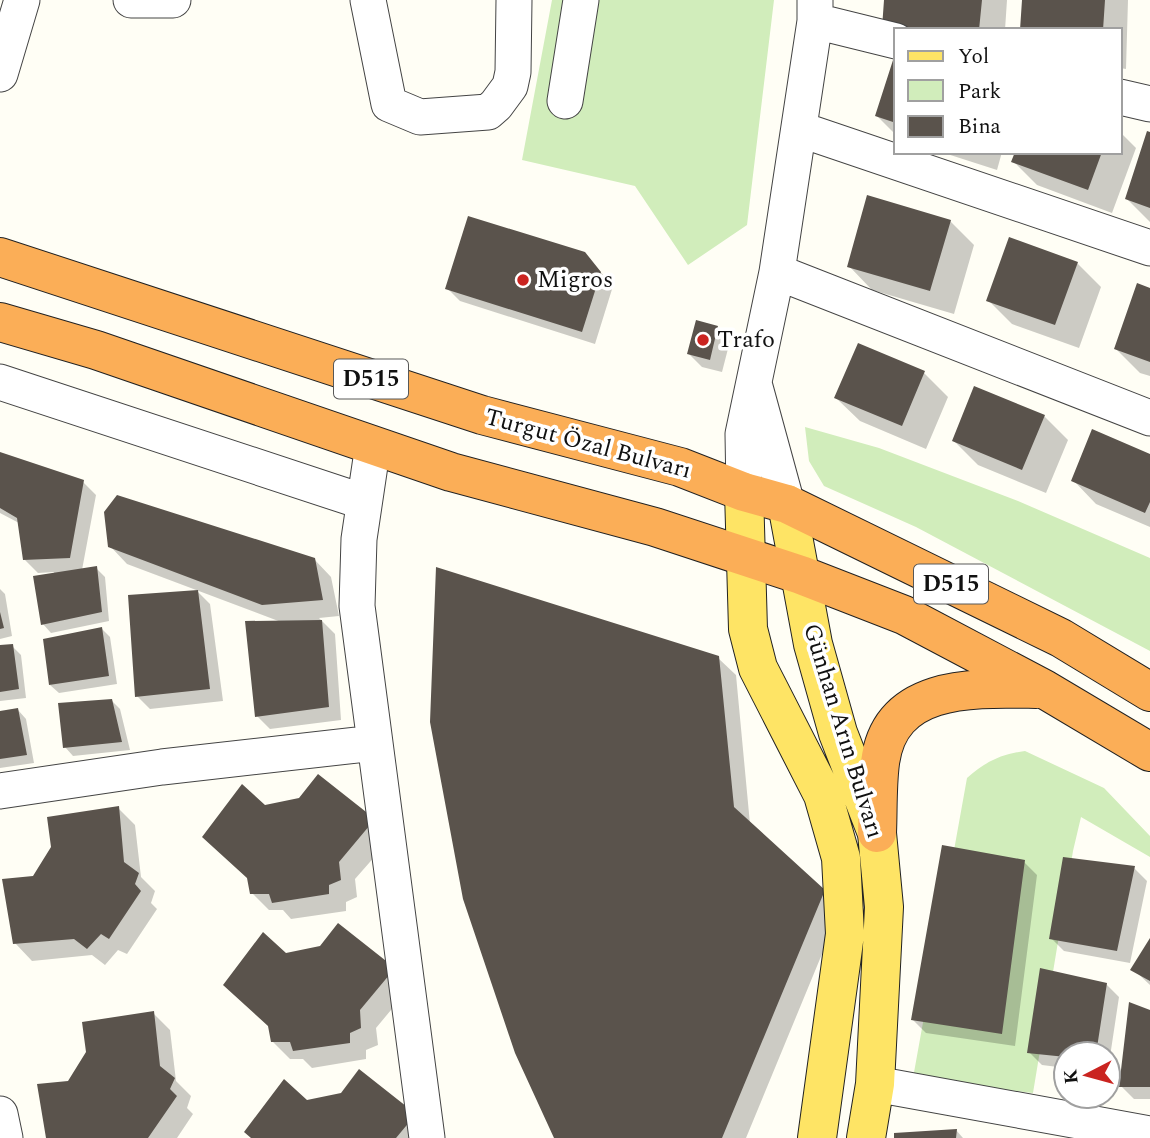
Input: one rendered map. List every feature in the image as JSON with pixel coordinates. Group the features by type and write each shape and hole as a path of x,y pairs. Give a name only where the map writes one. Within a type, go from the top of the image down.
{"highway":[{"name":"Turgut Özal Bulvarı","path":"0,257 482,415 680,467 744,492 787,504 1061,638 1150,692"},
{"name":"D515","path":"0,322 96,350 451,472 746,556 801,575 904,615 1044,689 1150,752"},
{"path":"877,833 880,761 892,728 910,708 933,697 968,688 1044,689"}],"main road":[{"name":"Günhan Arın Bulvarı","path":"744,492 748,629 758,668 823,795 841,858 845,934 817,1138"},
{"name":"Günhan Arın Bulvarı","path":"787,504 813,644 838,733 877,833 884,907 875,1084 866,1138"}],"street":[{"path":"0,74 22,0"},
{"path":"131,0 173,0"},
{"path":"368,0 388,104 420,117 488,112 503,98 513,72 513,0"},
{"path":"565,100 581,0"},
{"path":"744,492 743,434 777,272 815,11 894,40"},
{"path":"1122,97 1150,104"},
{"path":"799,129 1150,248"},
{"path":"777,272 1150,418"},
{"path":"0,382 365,502"},
{"path":"755,387 787,504"},
{"path":"373,445 359,539 357,606 427,1138"},
{"path":"0,791 162,767 375,743"},
{"path":"875,1084 1150,1134"},
{"path":"0,1114 5,1138"}],"green space":[{"path":"552,0 774,0 747,225 688,265 635,186 522,160"},
{"path":"805,427 879,448 1018,501 1150,558 1150,651 916,527 824,486 809,461"},
{"path":"1025,751 1104,788 1150,836 1150,857 1081,817 1033,1093 913,1078 967,778 994,760"}],"building":[{"path":"884,0 982,0 979,28 882,28"},
{"path":"1022,0 1105,0 1103,28 1020,28"},
{"path":"894,57 894,122 875,116"},
{"path":"1147,131 1150,132 1150,208 1125,199"},
{"path":"1014,154 1101,154 1088,190 1011,162"},
{"path":"867,195 951,220 930,291 847,267"},
{"name":"Migros","path":"468,216 585,252 601,272 582,332 445,289"},
{"path":"1009,237 1078,262 1055,325 986,301"},
{"path":"1137,283 1150,288 1150,362 1114,349"},
{"name":"Trafo","path":"696,320 718,326 710,360 687,354"},
{"path":"858,343 925,371 902,426 834,398"},
{"path":"974,386 1045,415 1022,470 952,441"},
{"path":"1092,429 1150,454 1150,502 1145,513 1071,481"},
{"path":"0,452 84,480 70,558 23,560 17,518 0,508"},
{"path":"117,495 315,558 323,600 262,605 108,547 104,512"},
{"path":"97,566 102,612 41,625 33,576"},
{"path":"436,567 719,656 734,807 825,890 722,1138 554,1138 515,1053 463,899 430,722"},
{"path":"198,590 210,689 135,697 128,595"},
{"path":"0,612 4,628 0,629"},
{"path":"322,620 329,707 255,717 245,621"},
{"path":"102,627 109,676 49,685 43,639"},
{"path":"13,644 19,689 0,692 0,645"},
{"path":"112,699 122,742 63,748 58,703"},
{"path":"18,708 27,755 0,759 0,711"},
{"path":"318,774 375,819 339,862 341,880 329,885 329,894 272,903 269,894 250,894 247,878 202,837 242,784 265,805 299,798"},
{"path":"119,806 124,862 139,873 135,884 141,891 109,939 101,934 87,949 74,939 13,944 2,879 33,876 51,847 47,817"},
{"path":"942,845 1025,860 1002,1034 911,1020"},
{"path":"1063,857 1135,866 1117,951 1049,939"},
{"path":"338,923 395,968 360,1010 361,1028 350,1033 350,1043 293,1051 290,1042 271,1042 268,1026 223,985 263,932 286,953 320,946"},
{"path":"1150,938 1150,981 1130,970"},
{"path":"1040,968 1107,983 1098,1040 1052,1040 1052,1056 1027,1053"},
{"path":"1129,1002 1150,1010 1150,1087 1122,1087"},
{"path":"154,1011 160,1066 175,1078 170,1089 177,1096 148,1138 46,1138 37,1084 68,1081 86,1052 82,1022"},
{"path":"359,1069 416,1114 396,1138 251,1138 244,1132 284,1079 307,1100 341,1093"},
{"path":"957,1129 956,1138 894,1138 894,1133"}],"place":[{"name":"Migros","path":"523,280"},
{"name":"Trafo","path":"703,340"}]}
